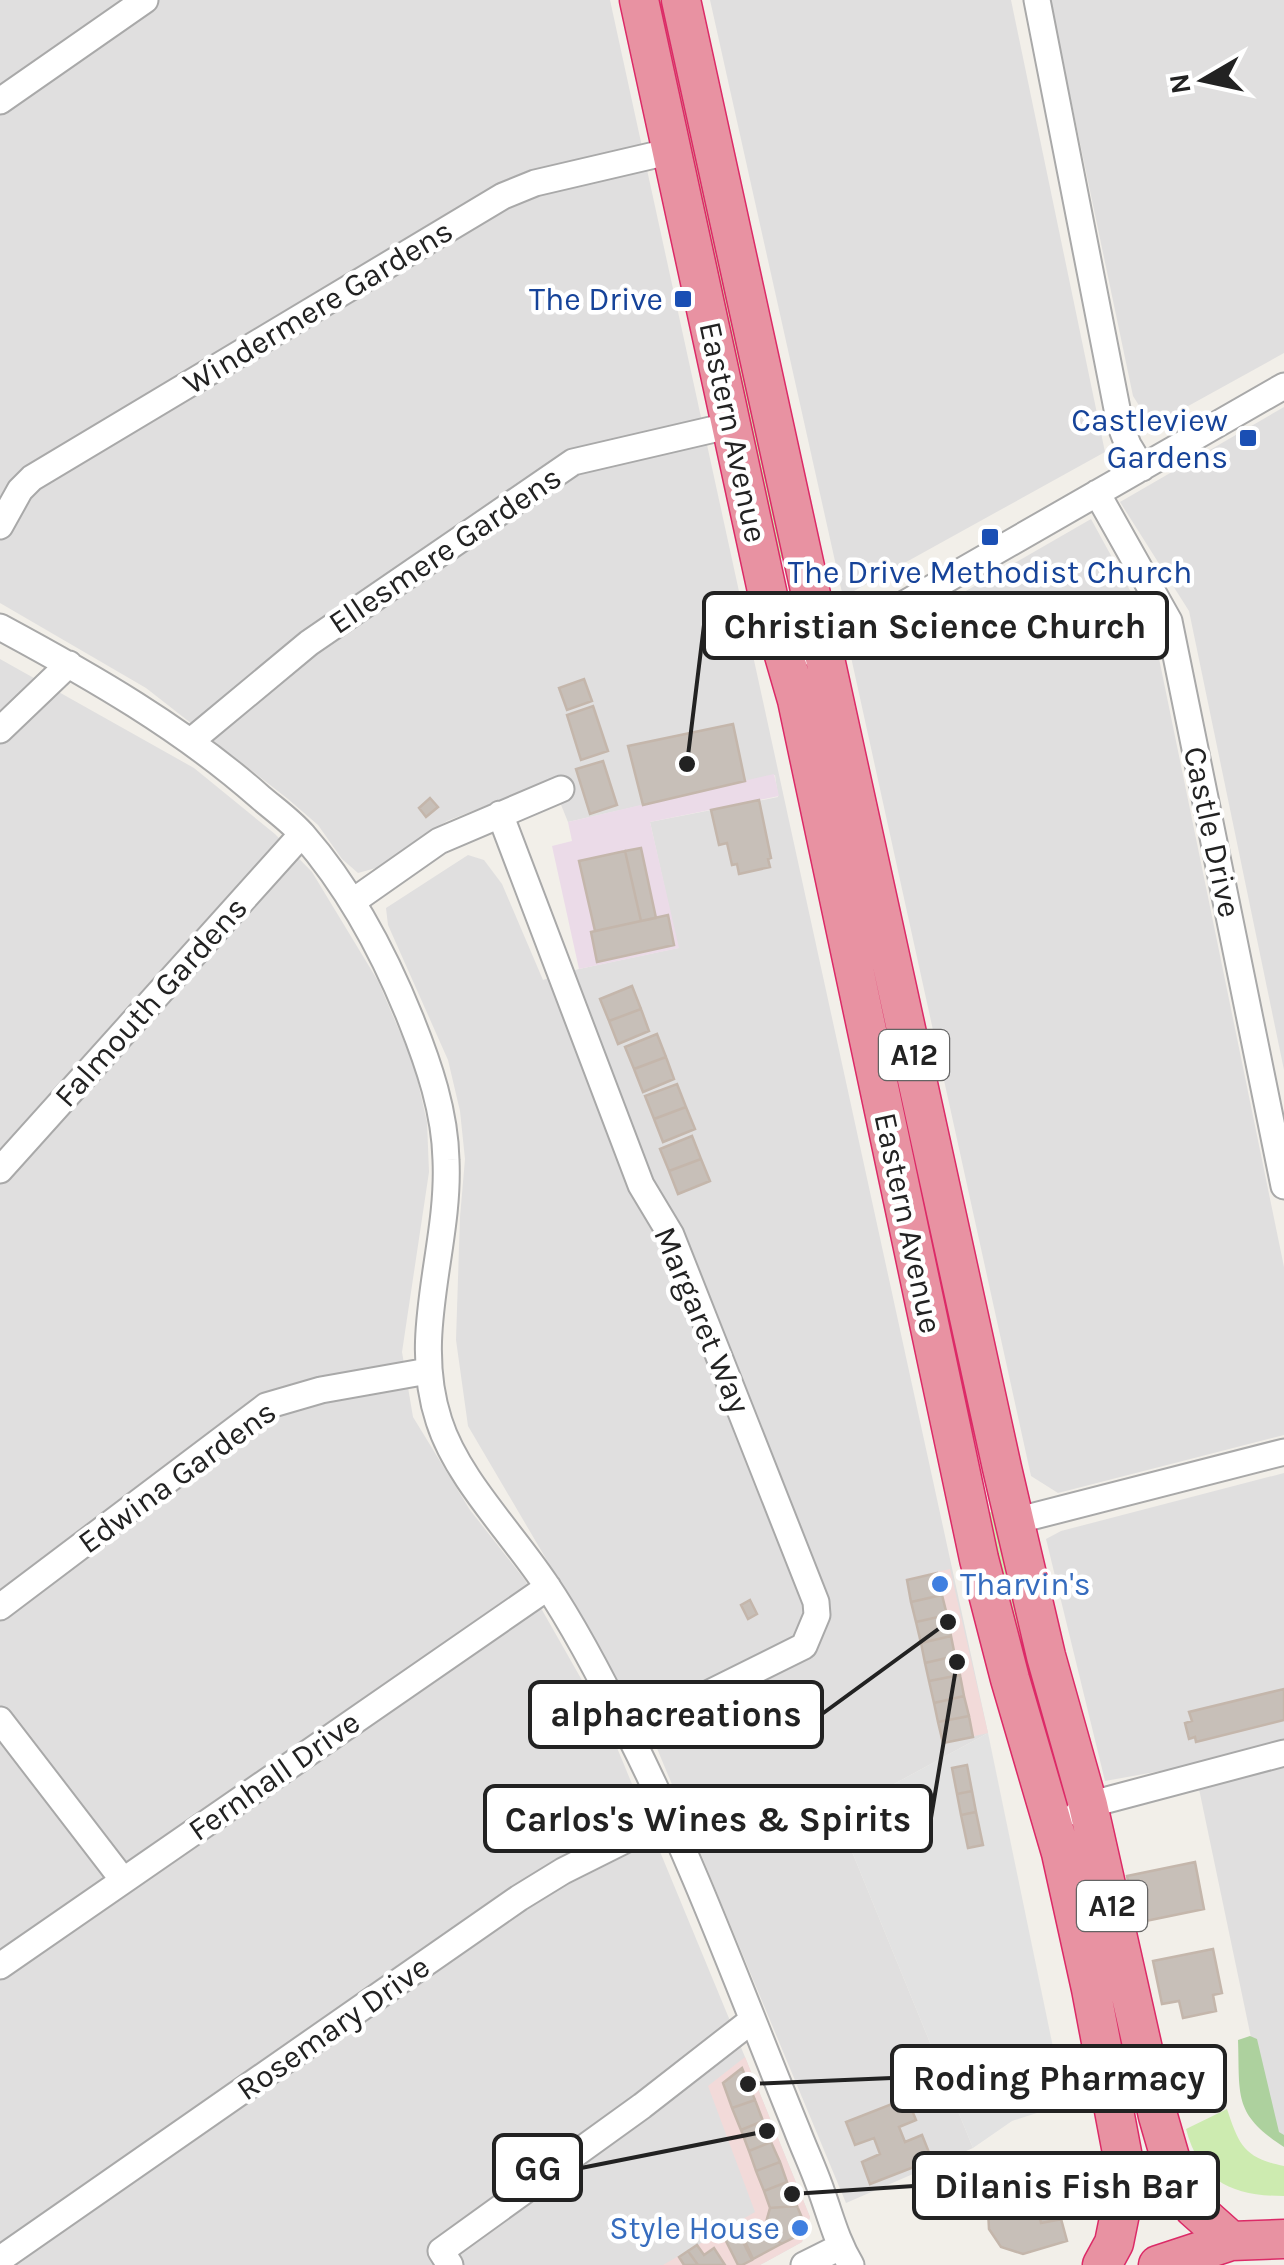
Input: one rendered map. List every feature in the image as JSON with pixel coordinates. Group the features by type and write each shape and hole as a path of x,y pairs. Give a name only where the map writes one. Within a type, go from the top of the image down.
{"highway":[{"name":"Eastern Avenue","path":"639,0 778,640 797,700 979,1559 1060,1853 1092,1989 1128,2179 1114,2243 1102,2265"},
{"name":"Eastern Avenue","path":"681,0 1015,1522 1046,1656 1088,1805 1158,2116 1178,2185 1194,2208 1231,2241"},
{"path":"1158,2265 1231,2241 1284,2239"}],"street":[{"path":"0,100 146,0"},
{"path":"1037,0 1120,424 1142,468"},
{"name":"Windermere Gardens","path":"0,526 20,490 32,478 504,196 535,184 672,151"},
{"path":"797,700 804,661 812,648 857,631 1284,386"},
{"name":"Ellesmere Gardens","path":"191,741 310,643 573,462 732,425"},
{"name":"Castle Drive","path":"1098,492 1169,621 1284,1186"},
{"path":"0,626 191,741 302,834 352,902 401,994 438,1099 446,1158 445,1205 430,1307 428,1371 441,1428 454,1456 548,1587 629,1733 670,1818 845,2256 804,2265"},
{"path":"0,730 68,664"},
{"path":"352,902 439,842 561,789"},
{"name":"Margaret Way","path":"500,814 640,1185 671,1235 816,1602 817,1616 804,1646 629,1733"},
{"name":"Falmouth Gardens","path":"0,1170 302,834"},
{"name":"Edwina Gardens","path":"0,1607 266,1406 321,1390 428,1371"},
{"path":"1015,1522 1284,1452"},
{"name":"Fernhall Drive","path":"0,1966 548,1587"},
{"path":"0,1720 123,1880"},
{"path":"1092,1989 1071,1825 1076,1814 1088,1805 1284,1752"},
{"name":"Rosemary Drive","path":"7,2255 519,1898 563,1871 670,1818"},
{"path":"450,2265 441,2251 752,2021"}],"shaded area":[{"path":"0,0 610,0 988,1733 837,1815 973,2148 846,2203 656,1746 468,1426 456,1340 465,1159 460,1111 448,1060 388,925 386,908 468,855 484,860 502,884 543,980 678,948 650,822 778,797 775,775 568,822 551,780 447,821 376,868 358,873 342,859 318,825 146,688 0,603"},
{"path":"710,0 1011,0 1105,452 843,597"},
{"path":"1050,0 1284,0 1284,353 1152,426 1133,396"},
{"path":"1284,407 1284,1070 1189,611 1120,502"},
{"path":"1091,519 1154,634 1284,1267 1284,1435 1058,1493 1031,1476 851,657"},
{"path":"0,659 194,768 275,834 312,872 378,981 414,1065 427,1122 429,1172 402,1352 413,1417 470,1510 525,1580 608,1726 745,2057 810,2217 802,2242 760,2265 0,2265"},
{"path":"774,774 779,796 650,822 679,948 579,969 552,846 572,841 568,822"},
{"path":"1284,1473 1284,2137 1272,2138 1194,1765 1105,1781 1046,1539 1061,1531"},
{"path":"950,1569 988,1733 943,1743 906,1579"},
{"path":"988,1733 1066,2110 1040,2112 1012,2121 973,2148 837,1815"},
{"path":"745,2057 810,2217 802,2242 760,2265 663,2265 755,2212 708,2086"}],"green space":[{"path":"649,0 665,0 788,557 772,560"},
{"path":"1000,1510 1069,1790 1063,1799 982,1514"},
{"path":"1250,2036 1257,2039 1284,2147 1256,2124 1243,2102 1238,2040"},
{"path":"1227,2109 1245,2148 1260,2159 1284,2166 1284,2196 1234,2189 1200,2162 1186,2129"}],"building":[{"path":"584,679 592,701 567,710 559,688"},
{"path":"593,706 608,751 581,760 567,715"},
{"path":"733,724 745,781 643,805 628,746"},
{"path":"603,761 617,805 590,814 576,769"},
{"path":"430,798 438,807 426,817 419,808"},
{"path":"759,800 770,867 739,874 737,864 732,865 727,843 719,845 711,810"},
{"path":"641,848 656,918 641,921 625,851"},
{"path":"625,851 641,921 595,931 579,861"},
{"path":"668,915 674,945 597,962 591,932"},
{"path":"632,986 641,1009 609,1021 600,999"},
{"path":"641,1009 649,1031 618,1044 609,1021"},
{"path":"657,1034 666,1057 634,1069 625,1047"},
{"path":"666,1057 674,1079 643,1092 634,1069"},
{"path":"677,1084 686,1107 654,1119 645,1096"},
{"path":"686,1107 695,1129 663,1142 654,1119"},
{"path":"692,1136 701,1159 669,1171 660,1149"},
{"path":"701,1159 710,1181 678,1194 669,1171"},
{"path":"937,1573 942,1595 911,1602 907,1580"},
{"path":"942,1595 947,1615 916,1622 911,1602"},
{"path":"750,1600 757,1614 748,1619 741,1605"},
{"path":"947,1615 951,1636 921,1643 916,1622"},
{"path":"951,1636 955,1656 925,1663 921,1643"},
{"path":"955,1656 960,1675 929,1681 925,1663"},
{"path":"960,1675 964,1696 934,1703 929,1681"},
{"path":"1284,1689 1284,1720 1196,1742 1195,1737 1189,1739 1185,1723 1192,1721 1189,1712"},
{"path":"964,1696 969,1716 938,1722 934,1703"},
{"path":"969,1716 973,1737 943,1743 938,1722"},
{"path":"967,1765 972,1791 957,1794 952,1768"},
{"path":"972,1791 976,1812 961,1815 957,1794"},
{"path":"976,1812 983,1845 968,1848 961,1815"},
{"path":"1195,1862 1204,1909 1136,1923 1127,1876"},
{"path":"1213,1949 1222,1993 1213,1995 1216,2011 1183,2018 1179,2001 1162,2004 1153,1961"},
{"path":"742,2068 755,2100 732,2108 723,2083"},
{"path":"907,2098 916,2120 899,2127 905,2142 922,2135 932,2160 870,2184 862,2162 880,2154 874,2138 855,2145 846,2122"},
{"path":"755,2100 763,2121 741,2130 732,2108"},
{"path":"763,2121 771,2142 749,2151 741,2130"},
{"path":"771,2142 780,2162 756,2171 749,2151"},
{"path":"780,2162 787,2182 764,2191 756,2171"},
{"path":"1054,2179 1057,2199 1037,2204 1041,2223 1061,2219 1067,2241 1023,2254 1001,2247 989,2229 988,2210 993,2199 1010,2185"},
{"path":"787,2182 797,2206 770,2208 764,2191"},
{"path":"1058,2199 1062,2219 1041,2223 1037,2204"},
{"path":"797,2206 803,2220 797,2236 781,2244 765,2226 770,2208"},
{"path":"735,2226 752,2260 742,2265 738,2265 722,2233"},
{"path":"765,2226 781,2244 753,2259 743,2237"},
{"path":"697,2245 704,2255 714,2248 725,2265 698,2265 688,2251"},
{"path":"688,2251 698,2265 684,2265 679,2257"}],"place":[{"name":"The Drive","path":"683,299"},
{"name":"Castleview Gardens","path":"1248,438"},
{"name":"The Drive Methodist Church","path":"990,537"},
{"name":"Christian Science Church","path":"687,764"},
{"name":"Tharvin's","path":"940,1584"},
{"name":"alphacreations","path":"948,1622"},
{"name":"Carlos's Wines & Spirits","path":"957,1662"},
{"name":"Roding Pharmacy","path":"748,2084"},
{"name":"GG","path":"767,2131"},
{"name":"Dilanis Fish Bar","path":"792,2194"},
{"name":"Style House","path":"800,2228"}]}
